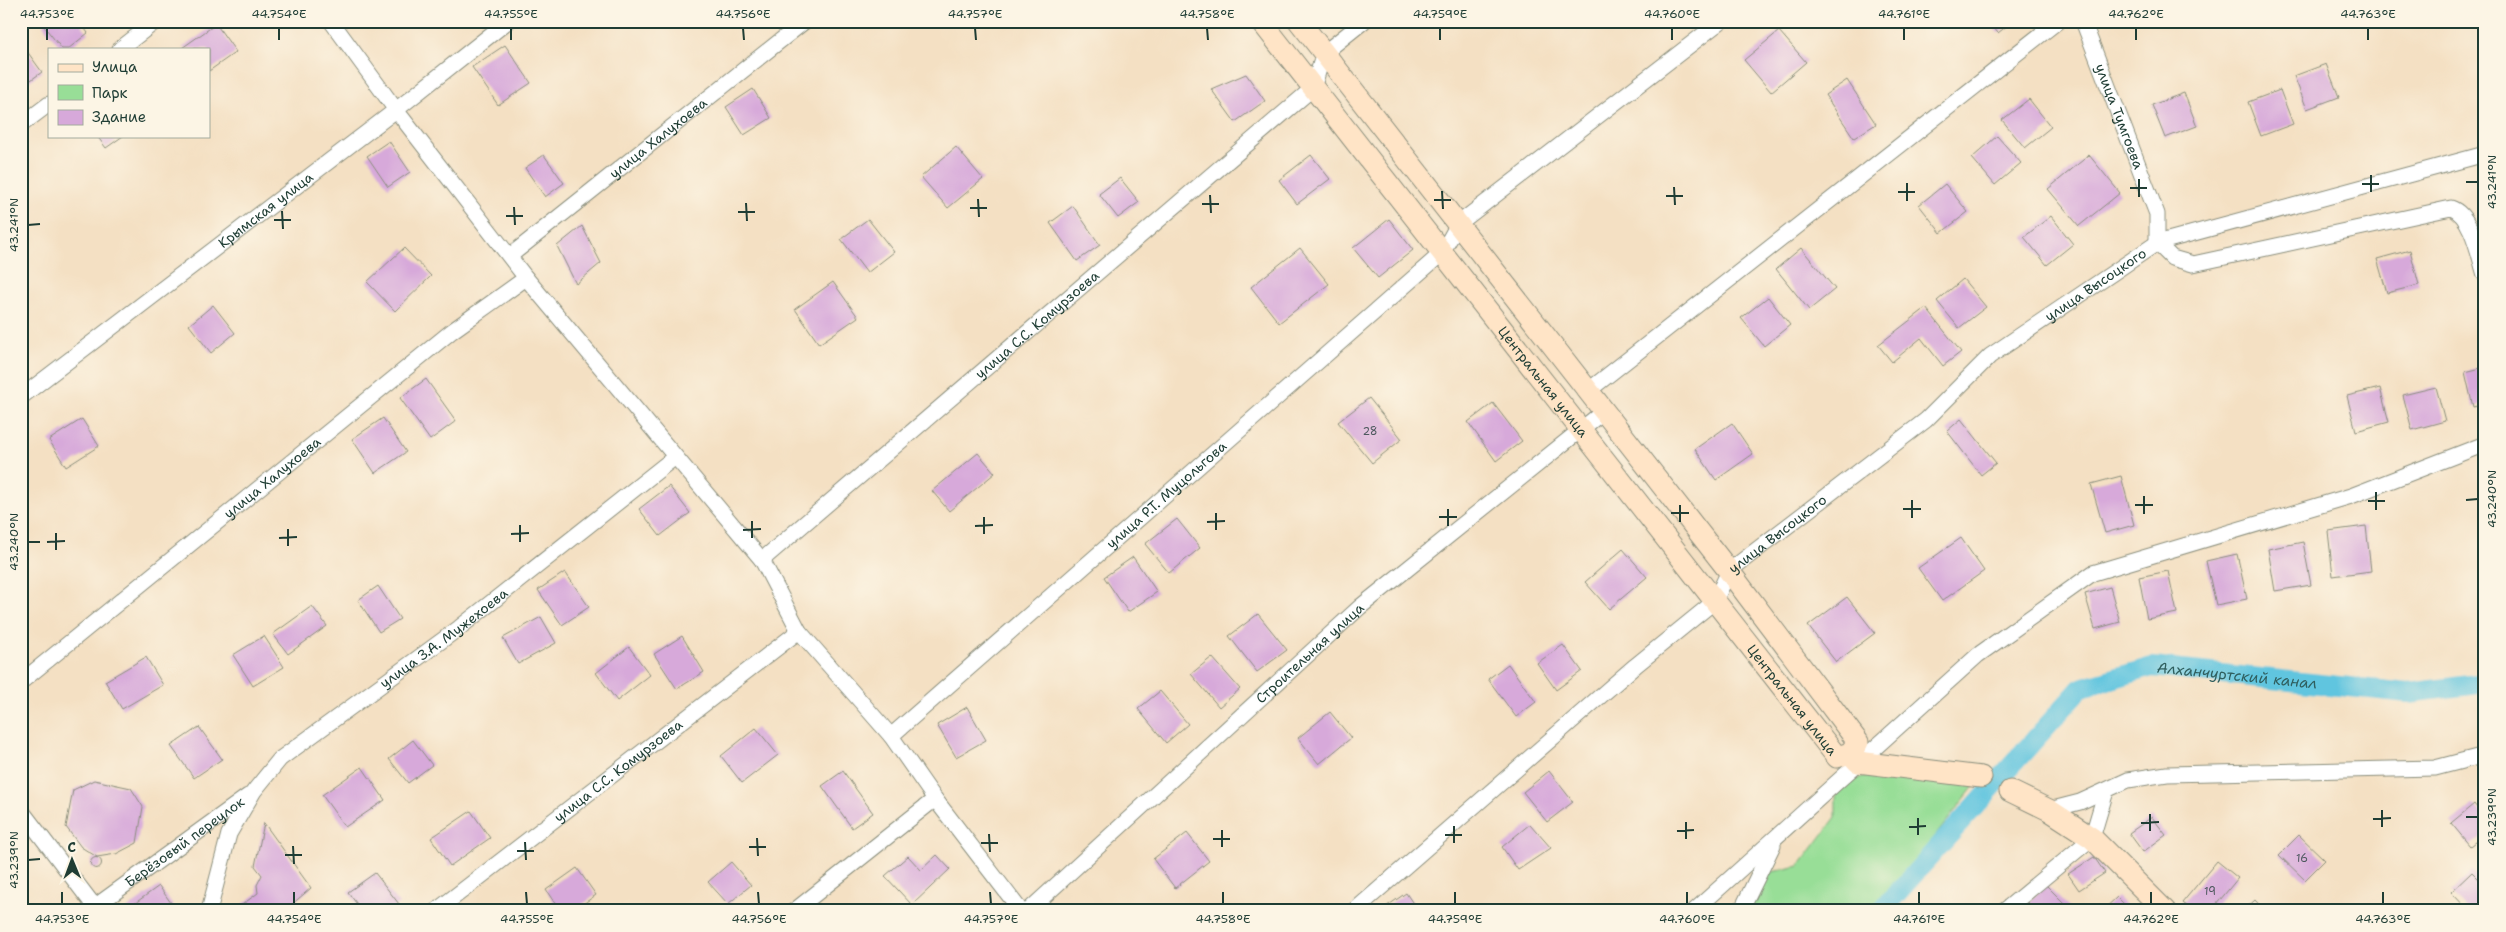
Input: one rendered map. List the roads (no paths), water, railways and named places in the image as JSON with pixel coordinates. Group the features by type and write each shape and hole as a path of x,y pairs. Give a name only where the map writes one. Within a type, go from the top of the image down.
{"street":[{"path":"121,48 156,21"},
{"path":"331,21 396,110 526,278 762,560 799,631 892,736 935,799 1021,911"},
{"name":"Крымская улица","path":"21,397 396,110 508,21"},
{"name":"улица Халухоева","path":"510,255 805,21"},
{"name":"Центральная улица","path":"1261,21 1837,757 1854,758 1858,742 1730,572 1299,21"},
{"path":"1314,88 1324,53 1364,21"},
{"path":"1458,224 1721,21"},
{"path":"1588,391 2058,21"},
{"name":"улица Тумгоева","path":"2083,21 2156,214 2157,243"},
{"name":"улица С.С. Комурзоева","path":"762,560 1314,88"},
{"path":"21,125 48,105"},
{"name":"улица Высоцкого","path":"1354,911 1635,666 1715,601 1730,572 1926,420 1990,356 2157,243 2485,154"},
{"path":"2157,243 2172,258 2193,264 2452,208 2458,210 2468,221 2485,275"},
{"name":"улица Р.Т. Муцольгова","path":"892,736 1442,253 1458,224"},
{"name":"улица Халухоева","path":"21,682 452,330 526,278"},
{"name":"Строительная улица","path":"1028,911 1360,607 1604,411"},
{"path":"1694,911 1776,838 1854,758 1978,655 2093,573 2351,496 2485,444"},
{"name":"улица З.А. Мужехоева","path":"209,911 229,834 254,792 280,759 459,628 675,458"},
{"name":"улица С.С. Комурзоева","path":"436,911 799,631"},
{"path":"2049,810 2080,802 2128,780 2167,774 2434,768 2485,755"},
{"path":"1854,758 1981,777"},
{"path":"2010,791 2049,810 2092,838 2165,911"},
{"path":"2004,911 2092,838 2106,791"},
{"name":"Берёзовый переулок","path":"94,909 254,792"},
{"path":"794,911 935,799"},
{"path":"21,810 94,909"},
{"path":"1741,911 1776,838"}],"waterway":[{"name":"Алханчуртский канал","path":"1881,911 2081,688 2152,667 2409,693 2485,683"}]}
